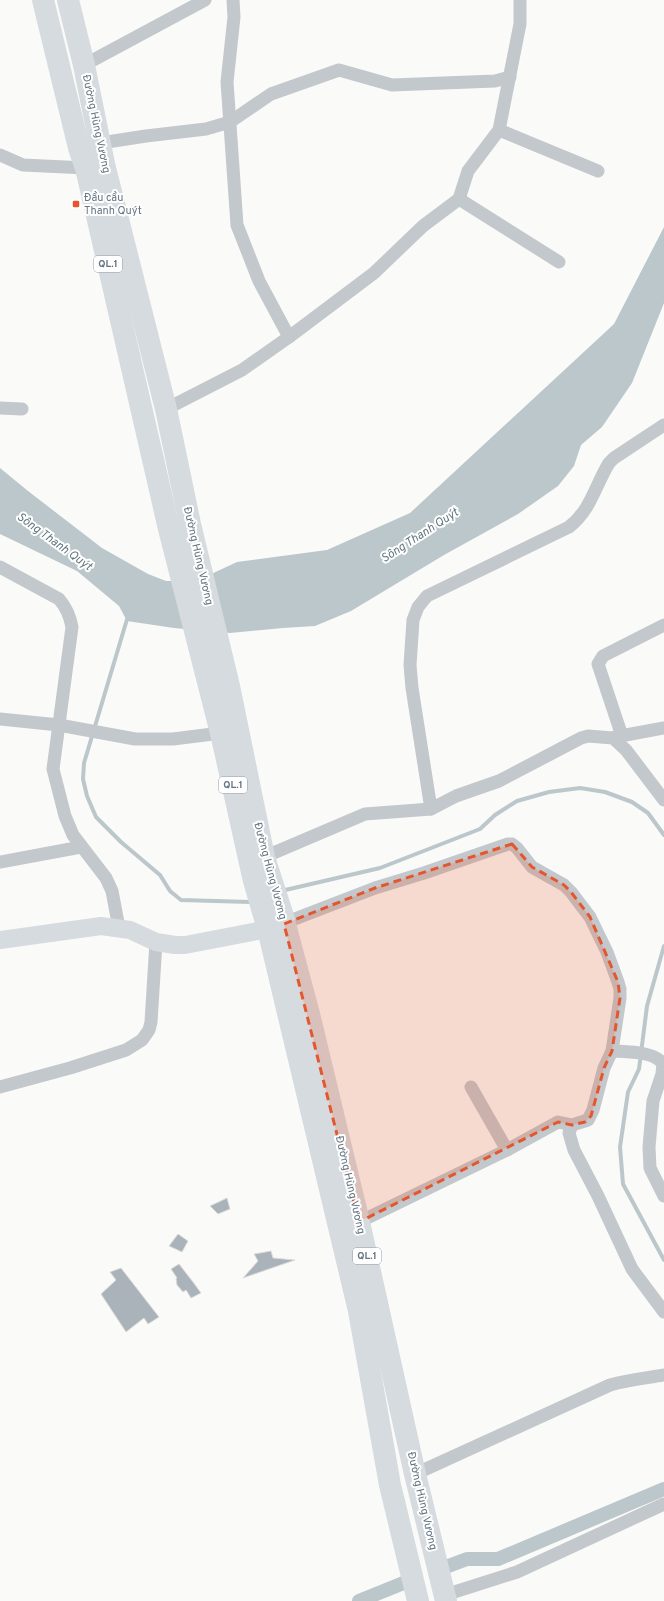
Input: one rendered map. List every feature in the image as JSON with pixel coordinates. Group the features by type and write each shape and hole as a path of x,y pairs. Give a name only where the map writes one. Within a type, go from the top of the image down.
{"highway":[{"name":"Đường Hùng Vương","path":"43,0 92,156 166,409 179,526"},
{"name":"Đường Hùng Vương","path":"68,0 84,65 92,156 179,526 263,871"},
{"name":"Đường Hùng Vương","path":"219,687 221,733 278,922 309,1014 359,1222 415,1474 445,1598"},
{"name":"Đường Hùng Vương","path":"278,922 358,1311 390,1485 418,1601"}],"street":[{"path":"84,65 205,0"},
{"path":"233,0 234,17 227,82 237,225 259,281 289,337"},
{"path":"166,409 242,370 289,337 374,273 423,226 459,199 468,171 499,130 520,24 520,0"},
{"path":"0,155 23,165 92,156 146,136 206,129 230,122 271,94 339,70 392,85 495,81 510,77"},
{"path":"499,130 598,171"},
{"path":"459,199 559,262"},
{"path":"0,408 22,409"},
{"path":"431,809 412,688 410,666 413,620 418,607 427,596 569,527 579,519 587,508 609,463 614,458 664,425"},
{"path":"0,567 59,599 65,606 70,617 72,627 53,769 65,816 73,835 106,878 112,891 119,928"},
{"path":"664,625 603,656 599,660 598,664 618,737 626,750 664,800"},
{"path":"0,719 59,725 135,739 156,740 221,733"},
{"path":"263,871 365,814 431,809 456,796 499,781 581,738 588,736 618,737 664,728"},
{"path":"0,940 101,926 130,930 156,942 185,945 278,922 503,845 512,844 532,867 564,884 590,917 607,952 620,989 612,1051 604,1068 591,1116 584,1122 574,1123 572,1125 558,1122 507,1150 359,1222"},
{"path":"0,862 81,847"},
{"path":"0,1087 70,1068 126,1050 142,1040 149,1030 156,942"},
{"path":"612,1051 656,1057 663,1062 662,1074 652,1101 648,1147 650,1168 664,1196"},
{"path":"470,1087 507,1150"},
{"path":"572,1125 570,1133 574,1150 632,1269 664,1312"},
{"path":"415,1474 610,1386 630,1380 664,1374"},
{"path":"445,1598 517,1572 664,1504"}],"highlighted area":[{"path":"512,844 532,867 564,885 571,892 590,917 618,982 620,998 612,1051 604,1068 591,1116 585,1122 572,1125 558,1122 359,1222 284,924 375,888"}],"water":[{"name":"Sông Thanh Quýt","path":"664,227 664,303 632,383 602,427 581,445 574,466 558,486 518,514 444,555 351,611 315,626 230,633 174,628 127,621 119,606 77,571 0,534 0,468 102,548 148,574 166,581 196,581 237,562 327,550 410,513 614,324"}],"building":[{"path":"227,1198 230,1209 218,1214 210,1206"},
{"path":"178,1234 188,1241 182,1252 169,1246"},
{"path":"271,1251 273,1258 295,1260 243,1278 258,1261 254,1254"},
{"path":"179,1264 201,1293 191,1298 186,1290 183,1292 177,1285 177,1278 171,1269"},
{"path":"121,1268 159,1317 148,1324 144,1318 126,1332 101,1294 116,1280 110,1272"}],"waterway":[{"path":"128,616 84,763 83,779 87,796 96,817 121,842 160,875 170,891 181,900 254,901"},
{"path":"281,891 380,868 480,829 495,815 517,801 549,792 580,788 605,792 632,802 648,813 664,835"},
{"path":"664,946 647,1006 639,1069 628,1092 620,1147 623,1184 664,1260"},
{"path":"443,1568 467,1559 498,1559 664,1489"},
{"path":"359,1601 406,1582"}],"place":[{"name":"Đầu cầu Thanh Quýt","path":"76,204"}]}
